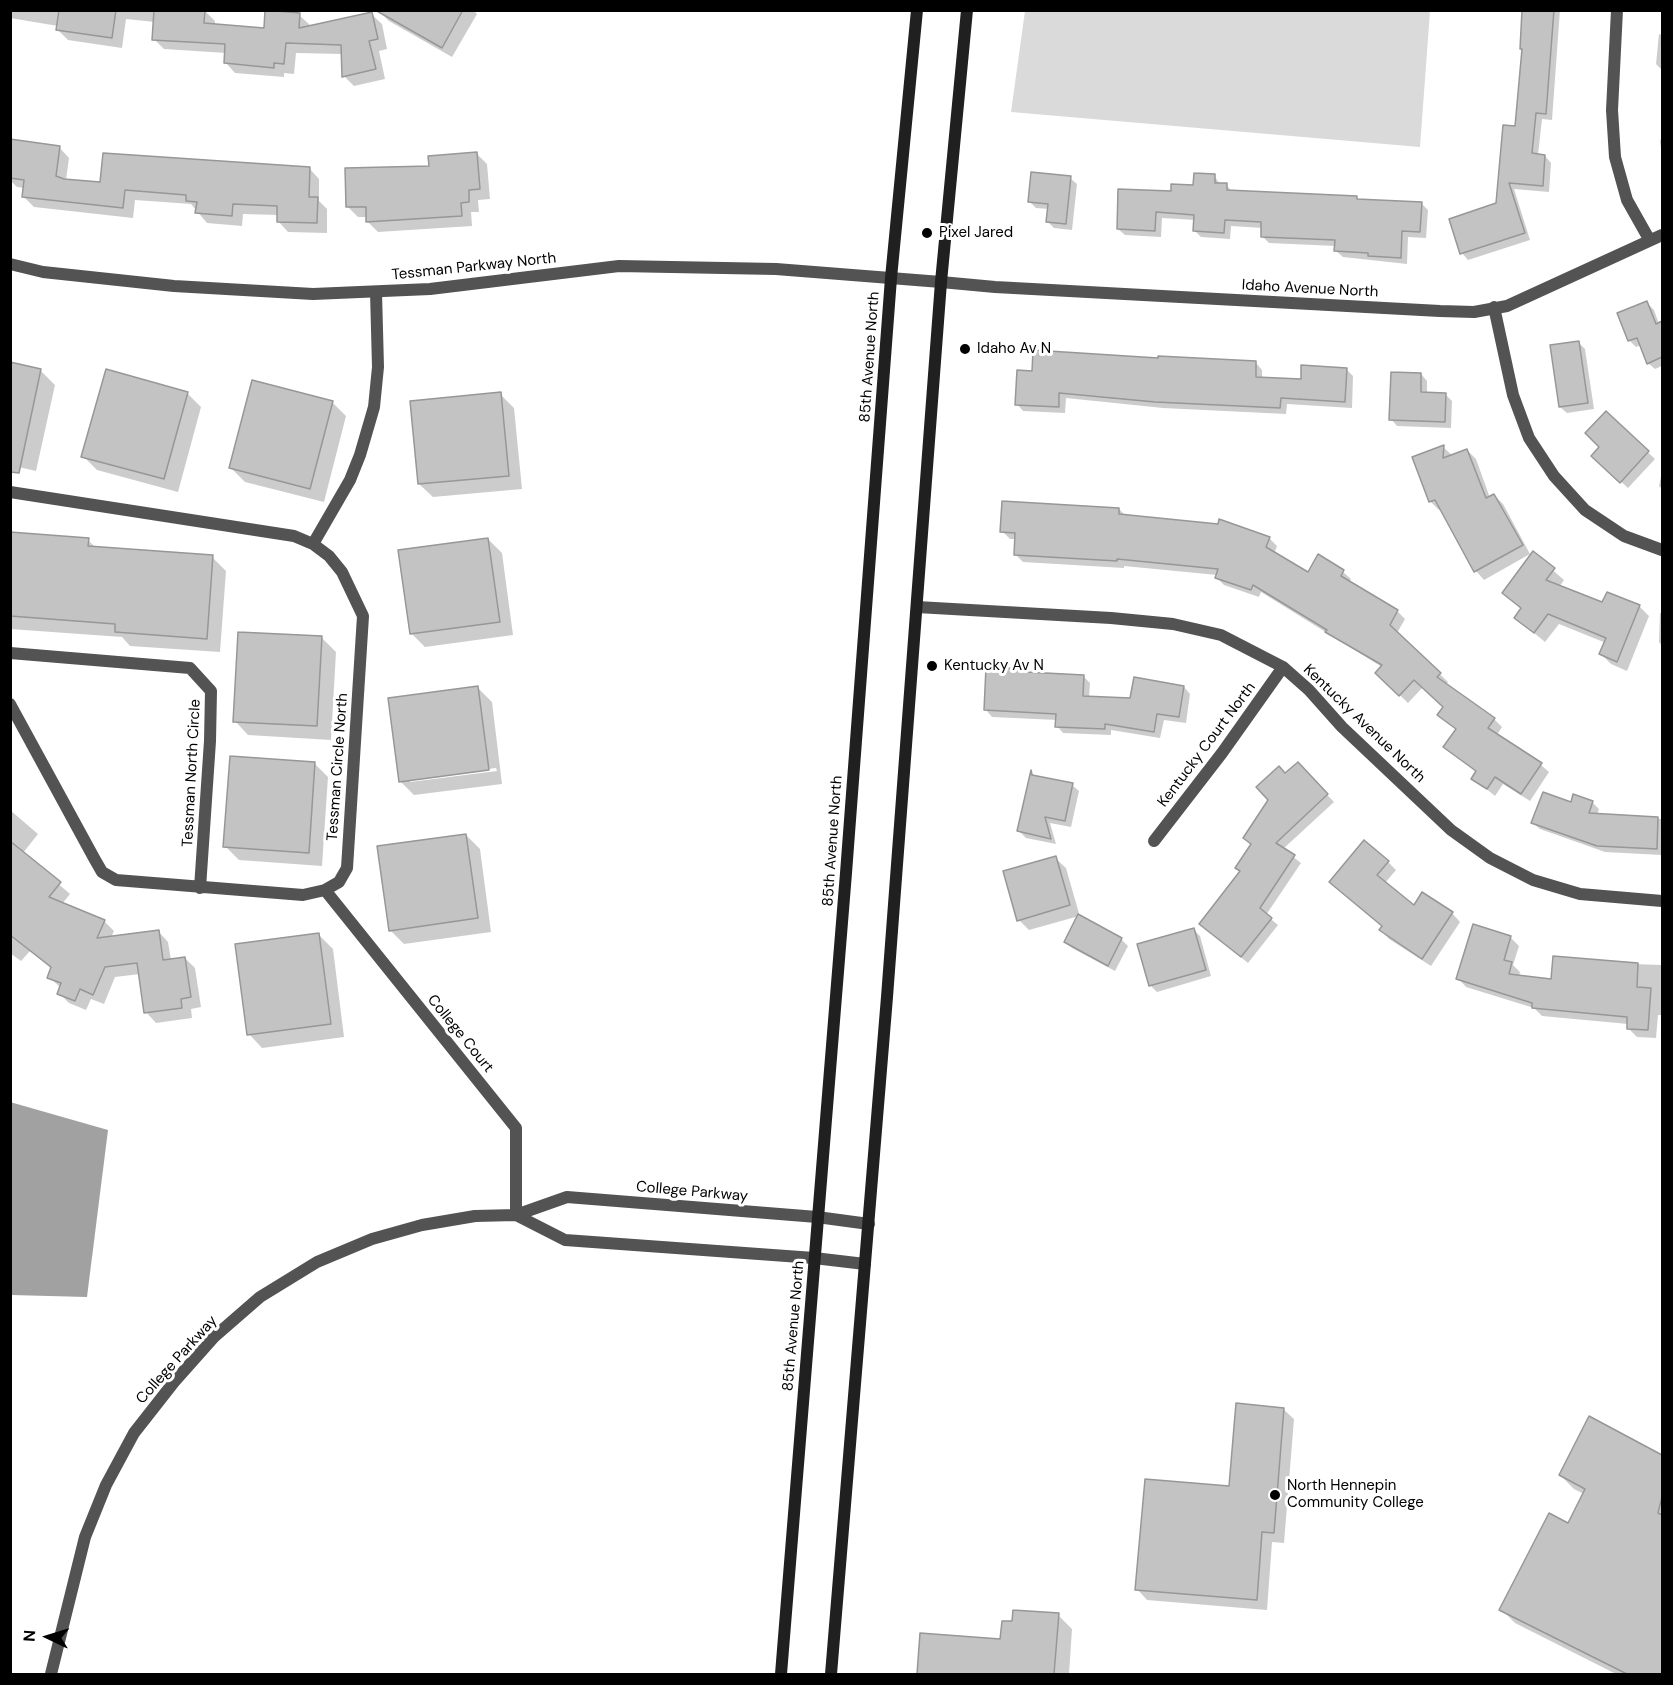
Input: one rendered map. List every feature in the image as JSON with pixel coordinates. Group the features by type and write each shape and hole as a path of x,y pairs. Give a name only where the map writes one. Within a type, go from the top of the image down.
{"main road":[{"name":"85th Avenue North","path":"781,1674 846,873 891,278 917,10"},
{"path":"831,1674 866,1264 941,282 967,10"},
{"path":"775,1674 782,1653"}],"street":[{"path":"1617,10 1612,110 1615,157 1627,200 1649,239"},
{"name":"Idaho Avenue North","path":"941,282 995,287 1474,312 1508,306 1649,239 1662,235"},
{"name":"Tessman Parkway North","path":"10,264 43,272 174,286 313,294 430,289 619,266 776,269 941,282"},
{"path":"313,544 350,480 360,456 374,407 378,367 376,292"},
{"path":"1494,307 1513,395 1529,438 1554,476 1586,510 1624,536 1662,550"},
{"name":"Tessman Circle North","path":"10,492 294,536 313,544 329,556 342,572 363,616 347,868 339,882 325,890"},
{"name":"Kentucky Avenue North","path":"917,607 1111,618 1173,624 1221,635 1283,667 1309,690 1342,727 1451,830 1490,858 1533,880 1580,894 1662,902"},
{"name":"Tessman North Circle","path":"10,653 190,668 211,691 200,888"},
{"name":"Kentucky Court North","path":"1154,841 1222,753 1283,667"},
{"path":"10,704 102,872 116,880 200,888 303,896 325,890"},
{"name":"College Court","path":"325,890 516,1128 516,1215"},
{"name":"College Parkway","path":"51,1674 85,1537 106,1485 134,1433 174,1382 214,1337 260,1297 317,1262 372,1239 422,1225 475,1216 516,1215 567,1197 817,1217 869,1224"},
{"name":"College Parkway","path":"516,1215 565,1240 814,1258 866,1264"}],"shaded area":[{"path":"1025,11 1430,11 1420,147 1011,112"},
{"path":"10,1102 108,1130 87,1297 11,1295"}],"building":[{"path":"59,10 116,10 112,38 56,30"},
{"path":"154,10 205,10 204,23 264,28 265,10 300,13 299,28 372,12 378,39 369,41 376,69 342,77 341,45 286,43 284,64 274,63 274,68 224,63 225,44 152,40"},
{"path":"375,10 463,10 442,48"},
{"path":"1522,10 1554,10 1546,114 1536,113 1532,153 1545,155 1543,186 1509,183 1525,233 1460,254 1449,219 1496,203 1503,125 1515,126 1522,49 1520,49"},
{"path":"10,139 60,146 56,176 64,179 100,182 103,153 310,167 309,197 318,197 317,223 277,222 277,206 233,204 232,216 195,213 197,202 186,201 186,195 125,190 123,208 22,197 24,180 10,178"},
{"path":"477,152 480,189 469,190 469,202 461,203 462,216 366,222 366,207 346,207 345,168 429,166 428,156"},
{"path":"1031,172 1071,176 1066,224 1046,222 1048,204 1028,202"},
{"path":"1194,173 1215,174 1215,183 1227,183 1227,190 1357,196 1357,199 1422,202 1420,232 1402,231 1401,258 1334,251 1335,240 1261,237 1261,222 1225,220 1224,233 1193,231 1194,215 1156,212 1155,231 1117,229 1118,189 1171,191 1171,184 1193,185"},
{"path":"1647,301 1656,324 1662,321 1662,357 1647,364 1637,338 1628,341 1617,313"},
{"path":"1579,341 1588,403 1559,407 1550,345"},
{"path":"1033,350 1158,358 1158,356 1256,361 1256,377 1301,379 1301,365 1347,368 1345,402 1281,398 1280,408 1155,402 1059,393 1059,407 1015,405 1017,370 1032,371"},
{"path":"10,362 41,369 19,473 10,472"},
{"path":"106,369 188,392 164,479 81,457"},
{"path":"1391,372 1421,373 1421,392 1446,393 1445,422 1389,420"},
{"path":"252,380 333,401 310,489 229,468"},
{"path":"501,392 509,476 418,484 410,401"},
{"path":"1606,411 1649,451 1620,483 1591,456 1599,447 1585,433"},
{"path":"1444,445 1443,458 1467,449 1486,498 1494,494 1523,545 1474,572 1435,500 1429,502 1412,457"},
{"path":"1002,501 1119,508 1119,514 1218,524 1219,519 1270,537 1266,547 1308,572 1318,554 1344,570 1341,576 1398,610 1390,625 1441,673 1437,677 1495,718 1488,728 1542,763 1521,794 1495,777 1487,789 1471,779 1476,771 1443,747 1456,729 1437,715 1443,707 1414,680 1399,696 1375,673 1382,665 1325,632 1327,630 1253,585 1251,590 1215,578 1218,569 1117,559 1117,561 1014,555 1015,533 1000,532"},
{"path":"10,532 89,538 88,546 213,555 207,639 115,632 115,624 10,616"},
{"path":"488,538 500,622 410,634 398,550"},
{"path":"1533,551 1555,568 1546,580 1602,602 1607,592 1640,605 1617,662 1599,654 1606,638 1548,614 1534,633 1514,618 1521,608 1502,593"},
{"path":"238,632 322,636 317,726 233,722"},
{"path":"986,667 1084,675 1083,696 1130,698 1134,677 1184,686 1179,717 1157,714 1154,732 1105,724 1105,729 1055,727 1056,714 984,710"},
{"path":"478,686 489,770 399,782 388,698"},
{"path":"230,756 315,762 309,853 223,847"},
{"path":"1298,762 1328,794 1276,843 1295,855 1260,908 1272,918 1241,957 1199,924 1240,871 1235,868 1251,844 1243,838 1268,800 1256,787 1279,766 1285,773"},
{"path":"1031,770 1032,775 1073,783 1065,821 1045,817 1051,839 1017,831"},
{"path":"1543,792 1571,802 1573,794 1593,801 1589,813 1658,817 1657,849 1597,846 1531,823"},
{"path":"466,834 478,918 389,931 377,846"},
{"path":"1364,840 1389,861 1377,875 1414,905 1422,892 1453,912 1422,959 1379,930 1382,926 1329,882"},
{"path":"10,841 61,882 49,897 105,920 97,938 159,930 163,960 185,957 191,997 181,999 182,1008 144,1013 137,963 105,967 93,995 80,989 75,1001 57,994 61,983 47,978 51,967 10,935"},
{"path":"1056,856 1070,905 1017,921 1003,871"},
{"path":"1078,914 1122,938 1108,966 1064,942"},
{"path":"1473,924 1511,936 1504,960 1512,962 1509,974 1551,979 1553,956 1638,963 1637,987 1651,988 1648,1030 1627,1029 1627,1017 1532,1008 1532,1003 1456,979"},
{"path":"1194,928 1206,970 1149,986 1137,944"},
{"path":"319,933 331,1024 247,1035 235,944"},
{"path":"1236,1403 1284,1408 1274,1533 1262,1532 1257,1600 1135,1590 1145,1479 1229,1486"},
{"path":"1589,1416 1662,1455 1662,1497 1658,1513 1662,1515 1662,1674 1627,1674 1499,1610 1549,1513 1568,1523 1585,1489 1559,1475"},
{"path":"1013,1610 1059,1613 1054,1674 917,1674 920,1633 1000,1639 1002,1621 1012,1621"}],"place":[{"name":"Pixel Jared","path":"927,233"},
{"name":"Idaho Av N","path":"965,349"},
{"name":"Kentucky Av N","path":"932,666"},
{"name":"North Hennepin Community College","path":"1275,1495"}]}
